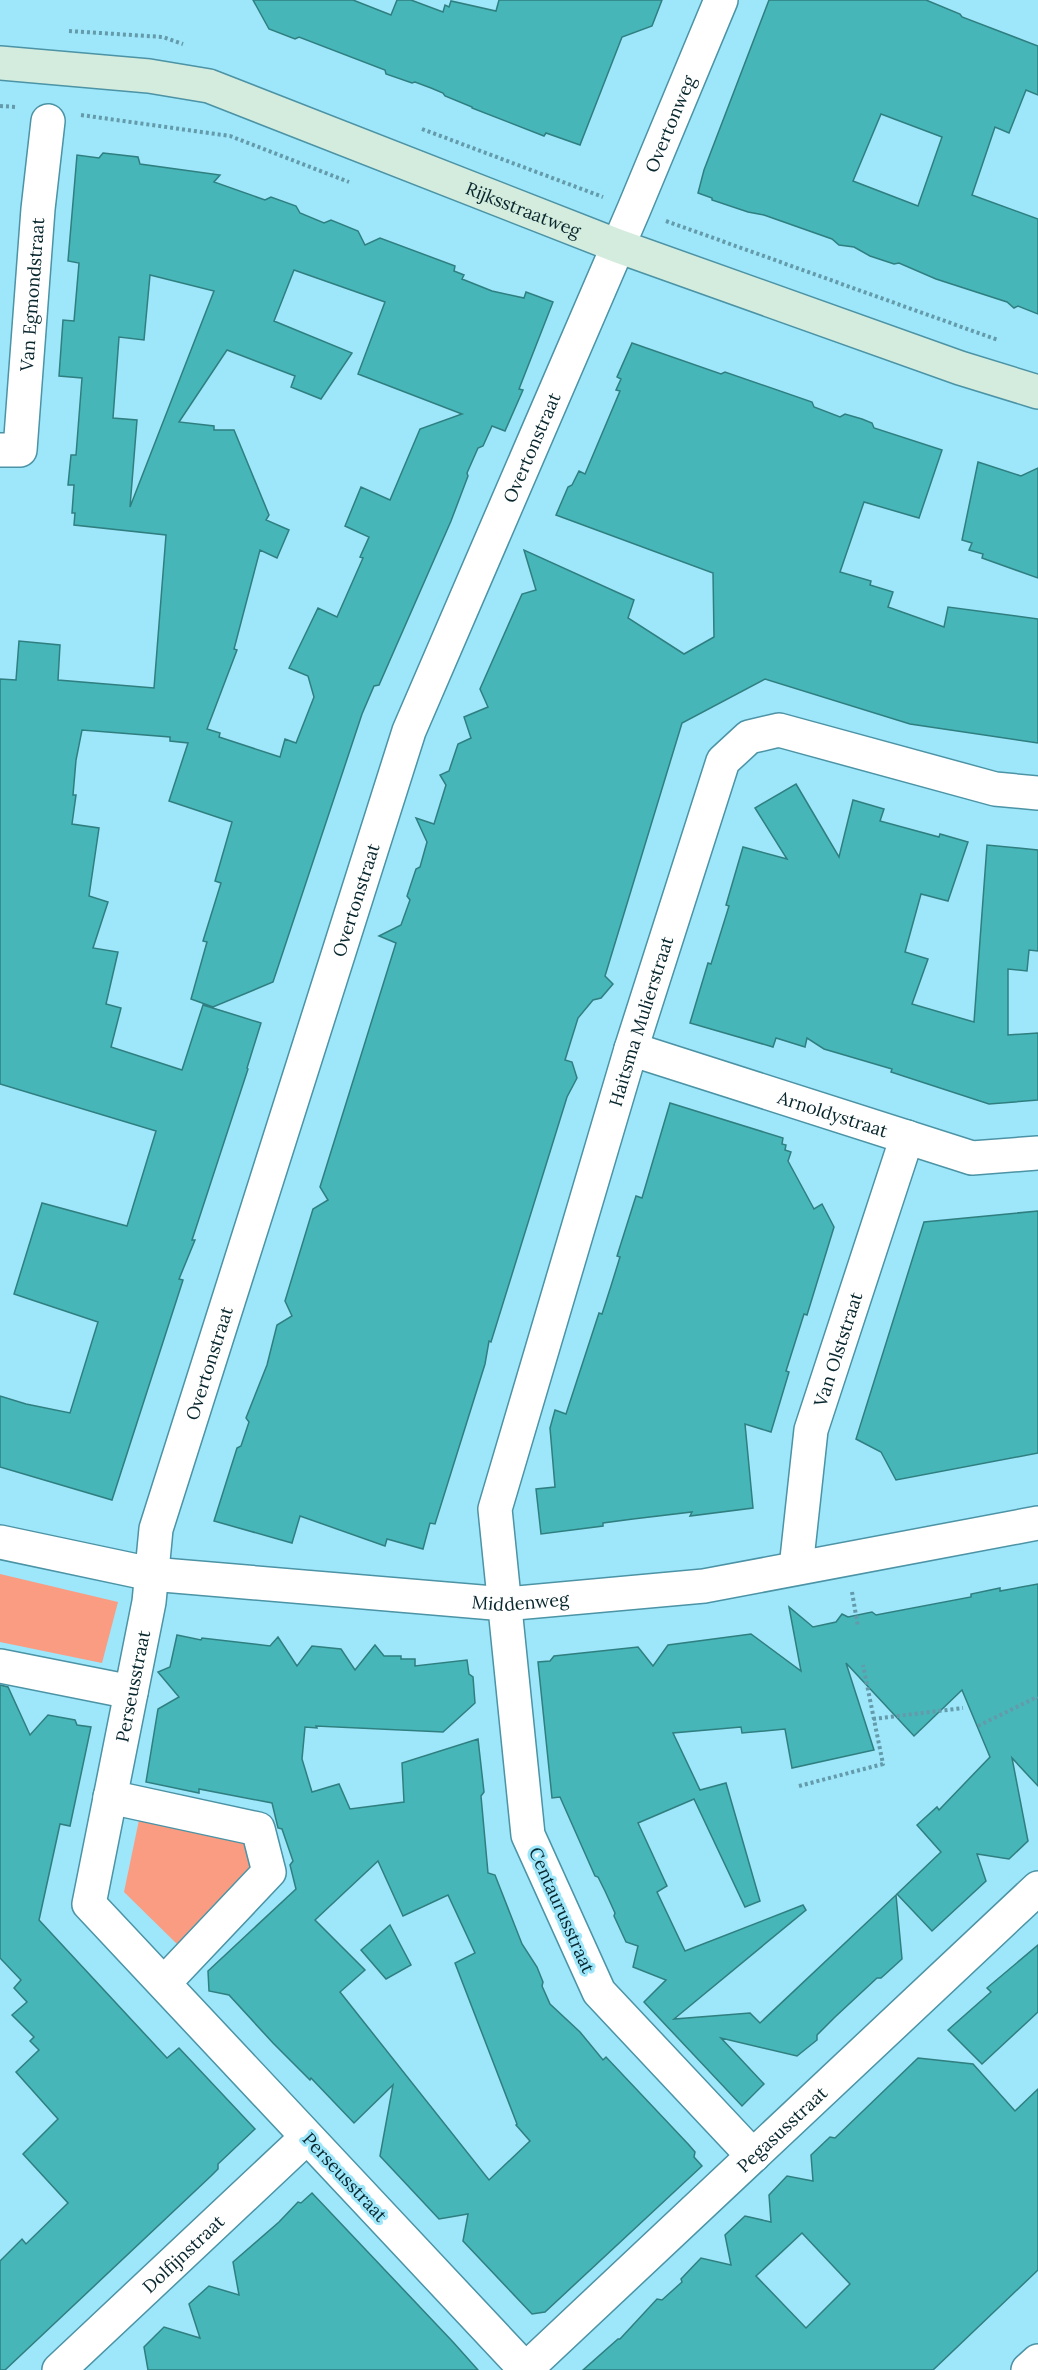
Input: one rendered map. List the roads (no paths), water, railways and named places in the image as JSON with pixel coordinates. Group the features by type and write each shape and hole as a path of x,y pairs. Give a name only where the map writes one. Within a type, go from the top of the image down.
{"main road":[{"name":"Rijksstraatweg","path":"0,63 149,76 209,86 618,246 960,368 1038,392"}],"street":[{"name":"Overtonweg","path":"618,246 721,0"},
{"name":"Van Egmondstraat","path":"0,450 20,450 47,114"},
{"name":"Overtonstraat","path":"151,1574 156,1529 409,731 618,246"},
{"name":"Haitsma Mulierstraat","path":"505,1604 495,1509 631,1049 723,761 749,737 779,730 995,789 1038,793"},
{"name":"Arnoldystraat","path":"631,1049 972,1158 1038,1153"},
{"name":"Van Olststraat","path":"796,1568 811,1430 907,1137"},
{"name":"Middenweg","path":"0,1542 151,1574 505,1604 704,1586 1038,1522"},
{"name":"Perseusstraat","path":"151,1574 149,1602 89,1904 525,2370"},
{"name":"Centaurusstraat","path":"505,1604 528,1835 556,1898 599,1992 753,2156"},
{"path":"0,1666 130,1692"},
{"path":"110,1797 258,1829 269,1872 164,1983"},
{"name":"Pegasusstraat","path":"525,2370 1038,1888"},
{"name":"Dolfijnstraat","path":"59,2370 307,2137"},
{"path":"1028,2370 1038,2361"}]}
